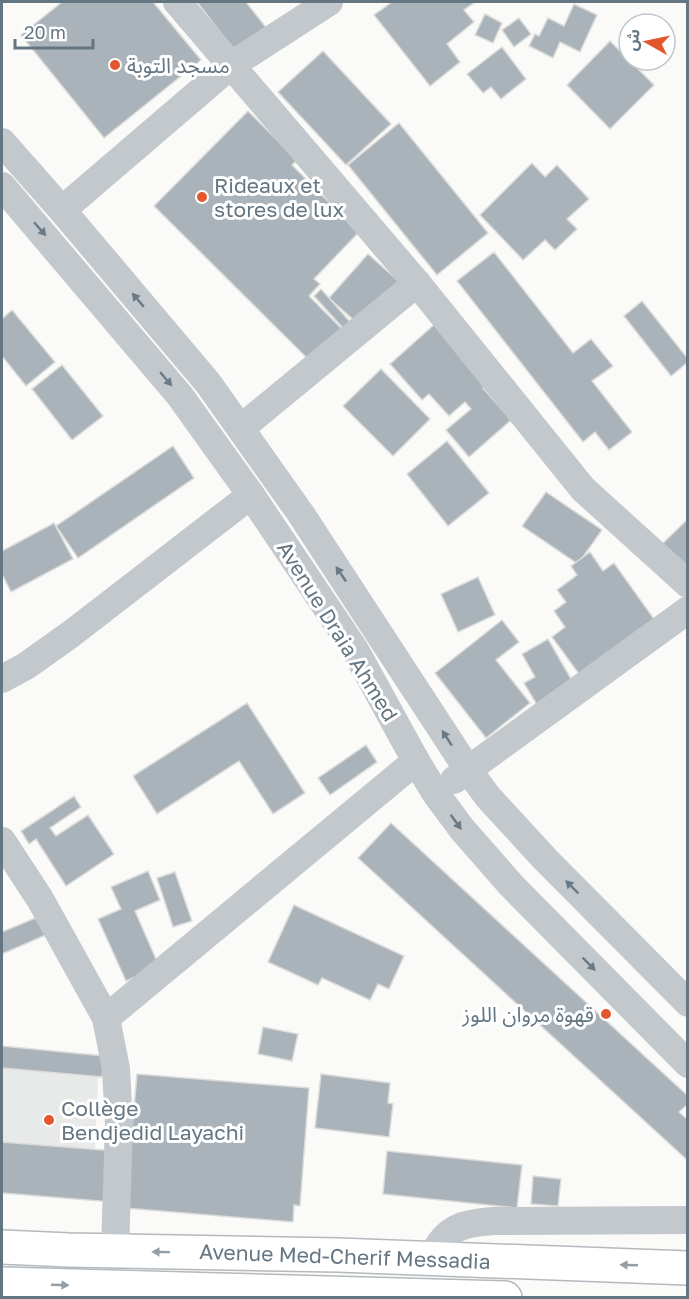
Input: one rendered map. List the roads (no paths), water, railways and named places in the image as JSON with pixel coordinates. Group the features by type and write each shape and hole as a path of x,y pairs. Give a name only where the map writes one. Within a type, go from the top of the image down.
{"highway":[{"name":"Avenue Med-Cherif Messadia","path":"2,1247 432,1258 687,1268"},
{"name":"Avenue Med-Cherif Messadia","path":"2,1284 505,1298"}],"street":[{"path":"177,2 417,282 583,489 687,584"},
{"path":"62,210 230,66 329,2"},
{"name":"Avenue Draia Ahmed","path":"2,142 208,383 314,533 468,770 488,797 544,859 687,1003"},
{"name":"Avenue Draia Ahmed","path":"2,186 180,396 251,495 355,650 436,794 484,856 687,1064"},
{"path":"241,428 417,282"},
{"path":"2,680 71,634 251,495"},
{"path":"436,794 687,610"},
{"path":"106,1018 416,761"},
{"path":"2,841 40,899 106,1018 116,1069 119,1124 115,1251"},
{"path":"432,1258 437,1246 445,1236 467,1223 687,1220"}],"place":[{"name":"مسجد التوبة","path":"115,65"},
{"name":"Rideaux et stores de lux","path":"202,197"},
{"name":"قهوة مروان اللوز","path":"606,1014"},
{"name":"Collège Bendjedid Layachi","path":"49,1120"}]}
